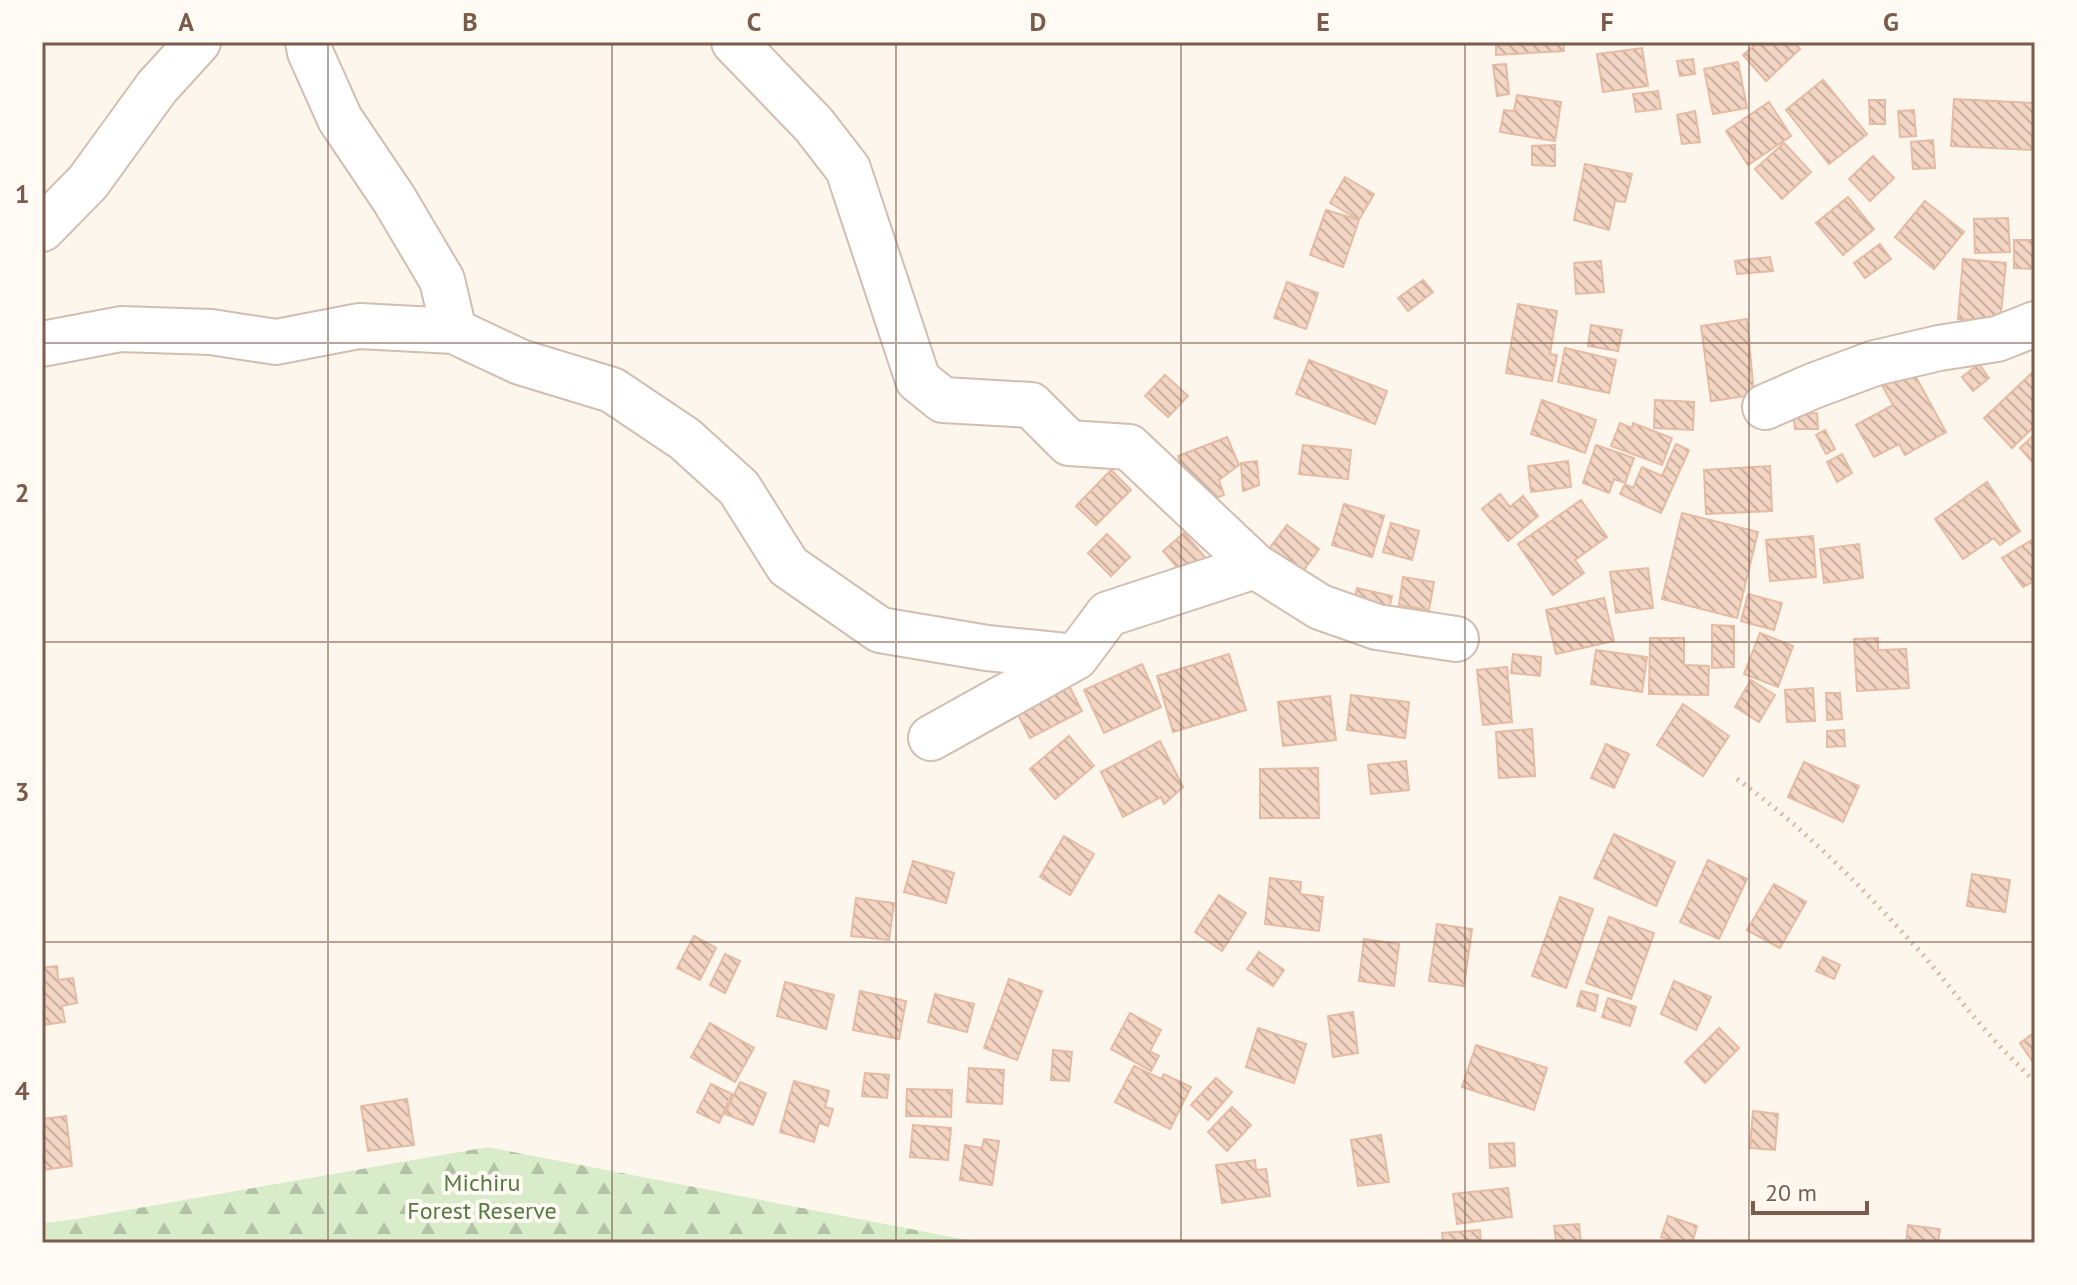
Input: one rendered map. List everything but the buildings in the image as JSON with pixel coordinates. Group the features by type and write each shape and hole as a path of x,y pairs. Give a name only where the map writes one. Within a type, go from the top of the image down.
{"street":[{"path":"42,229 88,182 157,87 198,42"},
{"path":"308,42 340,119 394,199 442,280 454,331"},
{"path":"734,42 814,125 848,169 918,380 943,400 1031,405 1069,443 1129,447 1255,566 1320,607 1377,627 1456,639"},
{"path":"1765,407 1875,363 1997,339 2035,324"},
{"path":"42,344 121,329 211,332 276,342 359,326 454,331 520,362 612,390 685,439 739,488 788,566 880,630 987,648 1076,657"},
{"path":"931,738 1076,657 1108,614 1255,566"}],"path":[{"path":"1737,779 1771,803 1839,866 1906,935 1988,1034 2035,1082"}],"green space":[{"name":"Michiru Forest Reserve","path":"488,1147 983,1243 42,1243 42,1223"}]}
